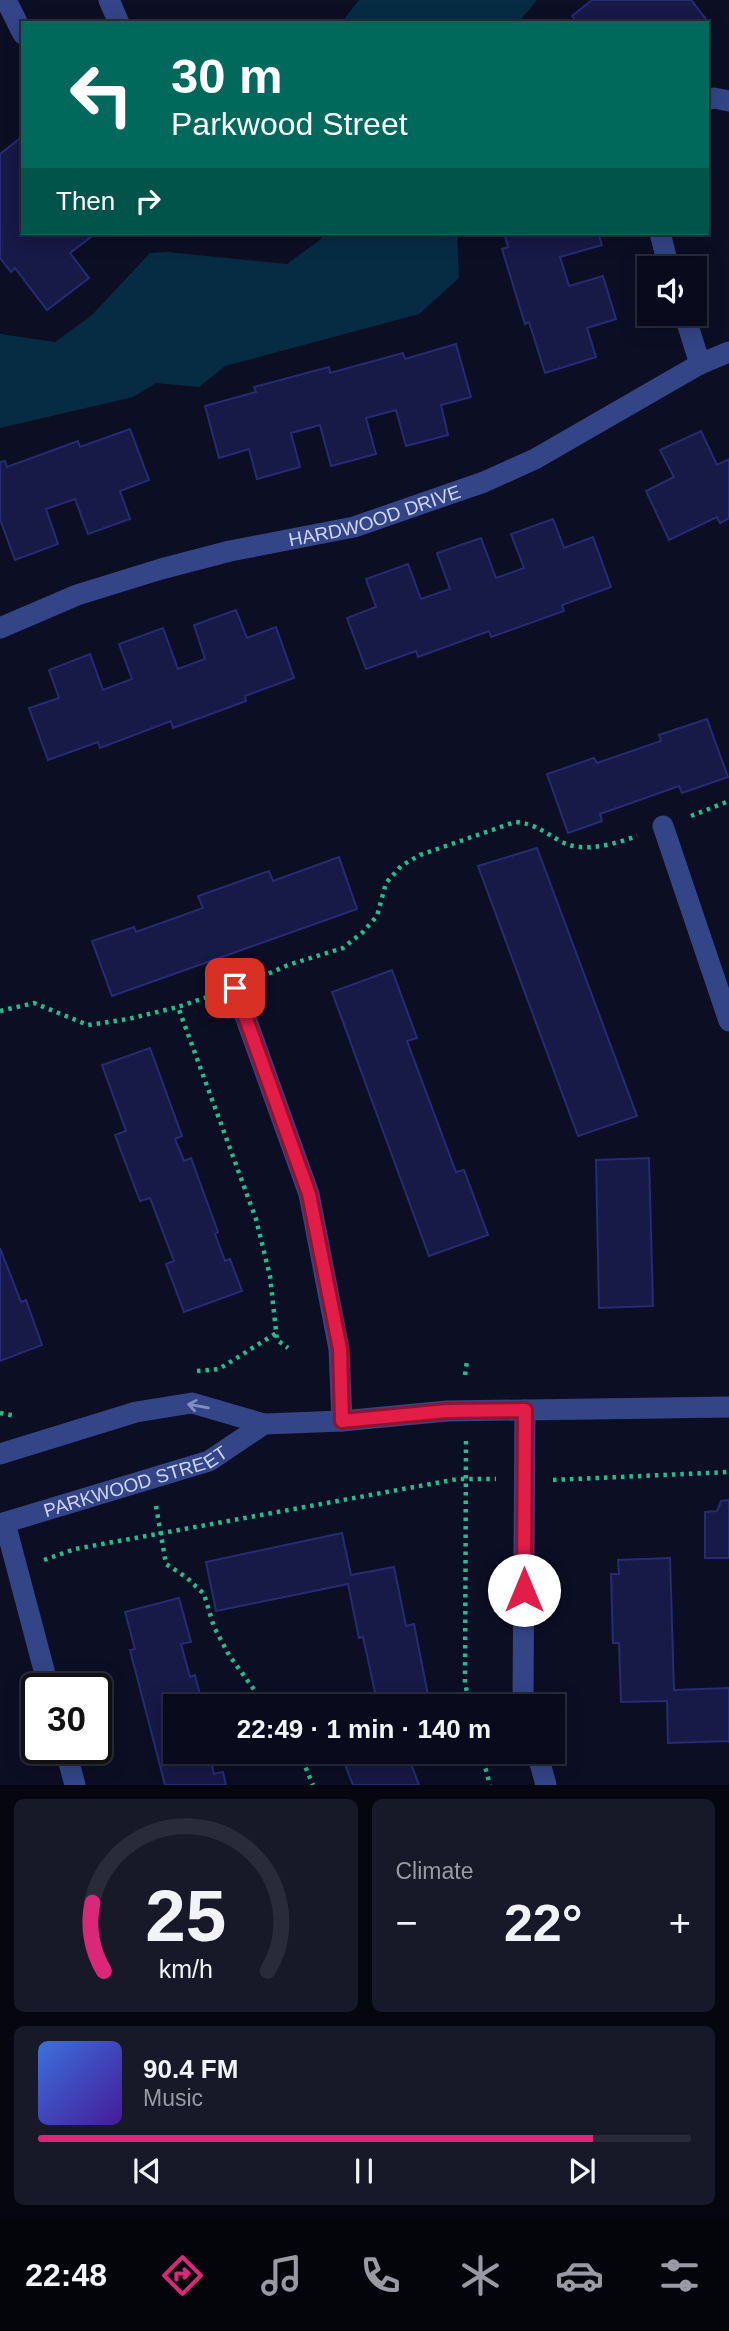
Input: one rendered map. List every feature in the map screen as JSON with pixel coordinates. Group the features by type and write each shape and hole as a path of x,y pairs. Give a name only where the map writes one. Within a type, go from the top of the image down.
{"street":[{"path":"6,0 21,30"},
{"path":"109,0 118,21"},
{"path":"709,99 729,101"},
{"path":"661,235 666,256"},
{"path":"688,326 700,364"},
{"name":"HARDWOOD DRIVE","path":"0,628 77,595 161,569 230,551 354,527 484,482 535,459 700,364 729,352"},
{"path":"663,826 729,1021"},
{"path":"235,988 309,1194 340,1349 342,1421"},
{"name":"PARKWOOD STREET","path":"0,1454 136,1412 192,1403 264,1424 342,1421 447,1411 729,1408"},
{"path":"523,1694 525,1410"},
{"name":"PARKWOOD STREET","path":"3,1524 209,1461 264,1424"},
{"path":"3,1524 45,1673"},
{"path":"69,1764 75,1785"},
{"path":"540,1764 546,1785"}],"path":[{"path":"723,804 729,800"},
{"path":"0,1011 34,1003 88,1025 178,1007 235,988 288,965 342,948 363,932 376,916 386,883 401,866 420,855 514,822 528,822 563,844 610,845"},
{"path":"178,1007 256,1219 270,1276 278,1340 288,1348"},
{"path":"466,1375 467,1361"},
{"path":"467,1430 464,1683 467,1694"},
{"path":"541,1480 729,1472"},
{"path":"150,1479 166,1564 186,1577 204,1594 214,1627 229,1655 257,1694"},
{"path":"40,1561 75,1549 161,1532 465,1479 507,1479"},
{"path":"304,1764 313,1785"},
{"path":"484,1764 489,1785"}],"water":[{"path":"359,0 537,0 520,21 343,21"},
{"path":"323,235 457,235 459,278 419,314 225,366 199,387 156,383 133,397 0,428 0,334 55,342 92,315 150,253 167,252 287,264"}],"building":[{"path":"592,0 691,0 707,21 576,21 572,16"},
{"path":"21,138 21,235 94,235 70,253 89,278 47,310 15,268 11,272 0,258 0,154"},
{"path":"505,235 599,235 602,245 560,257 569,286 603,276 616,319 587,328 596,357 545,373 529,322 525,324 502,249 508,247"},
{"path":"456,344 471,397 441,405 448,435 406,446 396,410 366,418 376,454 331,466 320,425 291,433 300,467 257,479 249,449 219,458 205,406 256,392 254,387 329,367 330,373 403,353 405,359"},
{"path":"130,429 149,480 120,491 130,519 88,534 75,499 46,509 58,544 15,560 0,519 0,462 5,461 7,467 78,441 80,447"},
{"path":"701,431 717,465 729,459 729,518 720,523 717,517 669,540 646,491 674,477 660,450"},
{"path":"553,519 564,548 593,537 611,587 562,605 564,611 491,637 489,631 418,657 416,651 366,669 347,618 376,607 366,579 408,564 421,599 450,589 437,553 481,538 496,578 524,568 511,534"},
{"path":"236,610 247,638 276,627 294,678 245,696 246,701 173,728 171,721 100,748 98,742 48,760 29,708 59,698 49,670 90,654 103,690 132,679 119,644 163,628 178,669 205,659 194,625"},
{"path":"707,719 728,777 682,793 679,786 600,814 602,821 568,833 547,774 594,758 597,763 661,741 659,735"},
{"path":"537,848 637,1116 578,1136 478,866"},
{"path":"339,857 357,909 112,996 92,941 134,927 136,932 203,908 198,896 269,871 273,881"},
{"path":"392,970 417,1038 407,1041 456,1172 464,1170 488,1235 429,1256 332,992"},
{"path":"150,1048 182,1136 175,1139 184,1161 191,1158 218,1232 215,1234 225,1261 230,1259 242,1291 184,1312 166,1264 174,1261 150,1198 140,1201 115,1135 126,1131 102,1065"},
{"path":"649,1158 653,1306 599,1308 596,1160"},
{"path":"0,1248 21,1302 26,1300 42,1345 0,1361"},
{"path":"729,1500 729,1558 705,1558 705,1512 717,1511 721,1501"},
{"path":"342,1533 351,1575 394,1567 406,1626 414,1624 428,1694 375,1694 363,1637 359,1638 348,1584 216,1611 206,1562"},
{"path":"670,1558 674,1690 729,1688 729,1741 668,1743 667,1701 621,1702 619,1643 613,1643 611,1574 619,1574 618,1560"},
{"path":"179,1598 191,1642 181,1644 190,1677 195,1675 200,1694 163,1694 163,1764 212,1764 214,1774 223,1772 226,1785 165,1785 130,1650 135,1649 125,1612"},
{"path":"345,1764 411,1764 419,1785 353,1785"}],"route":[{"path":"235,988 309,1194 340,1349 342,1421 447,1411 525,1410 524,1590"}]}
